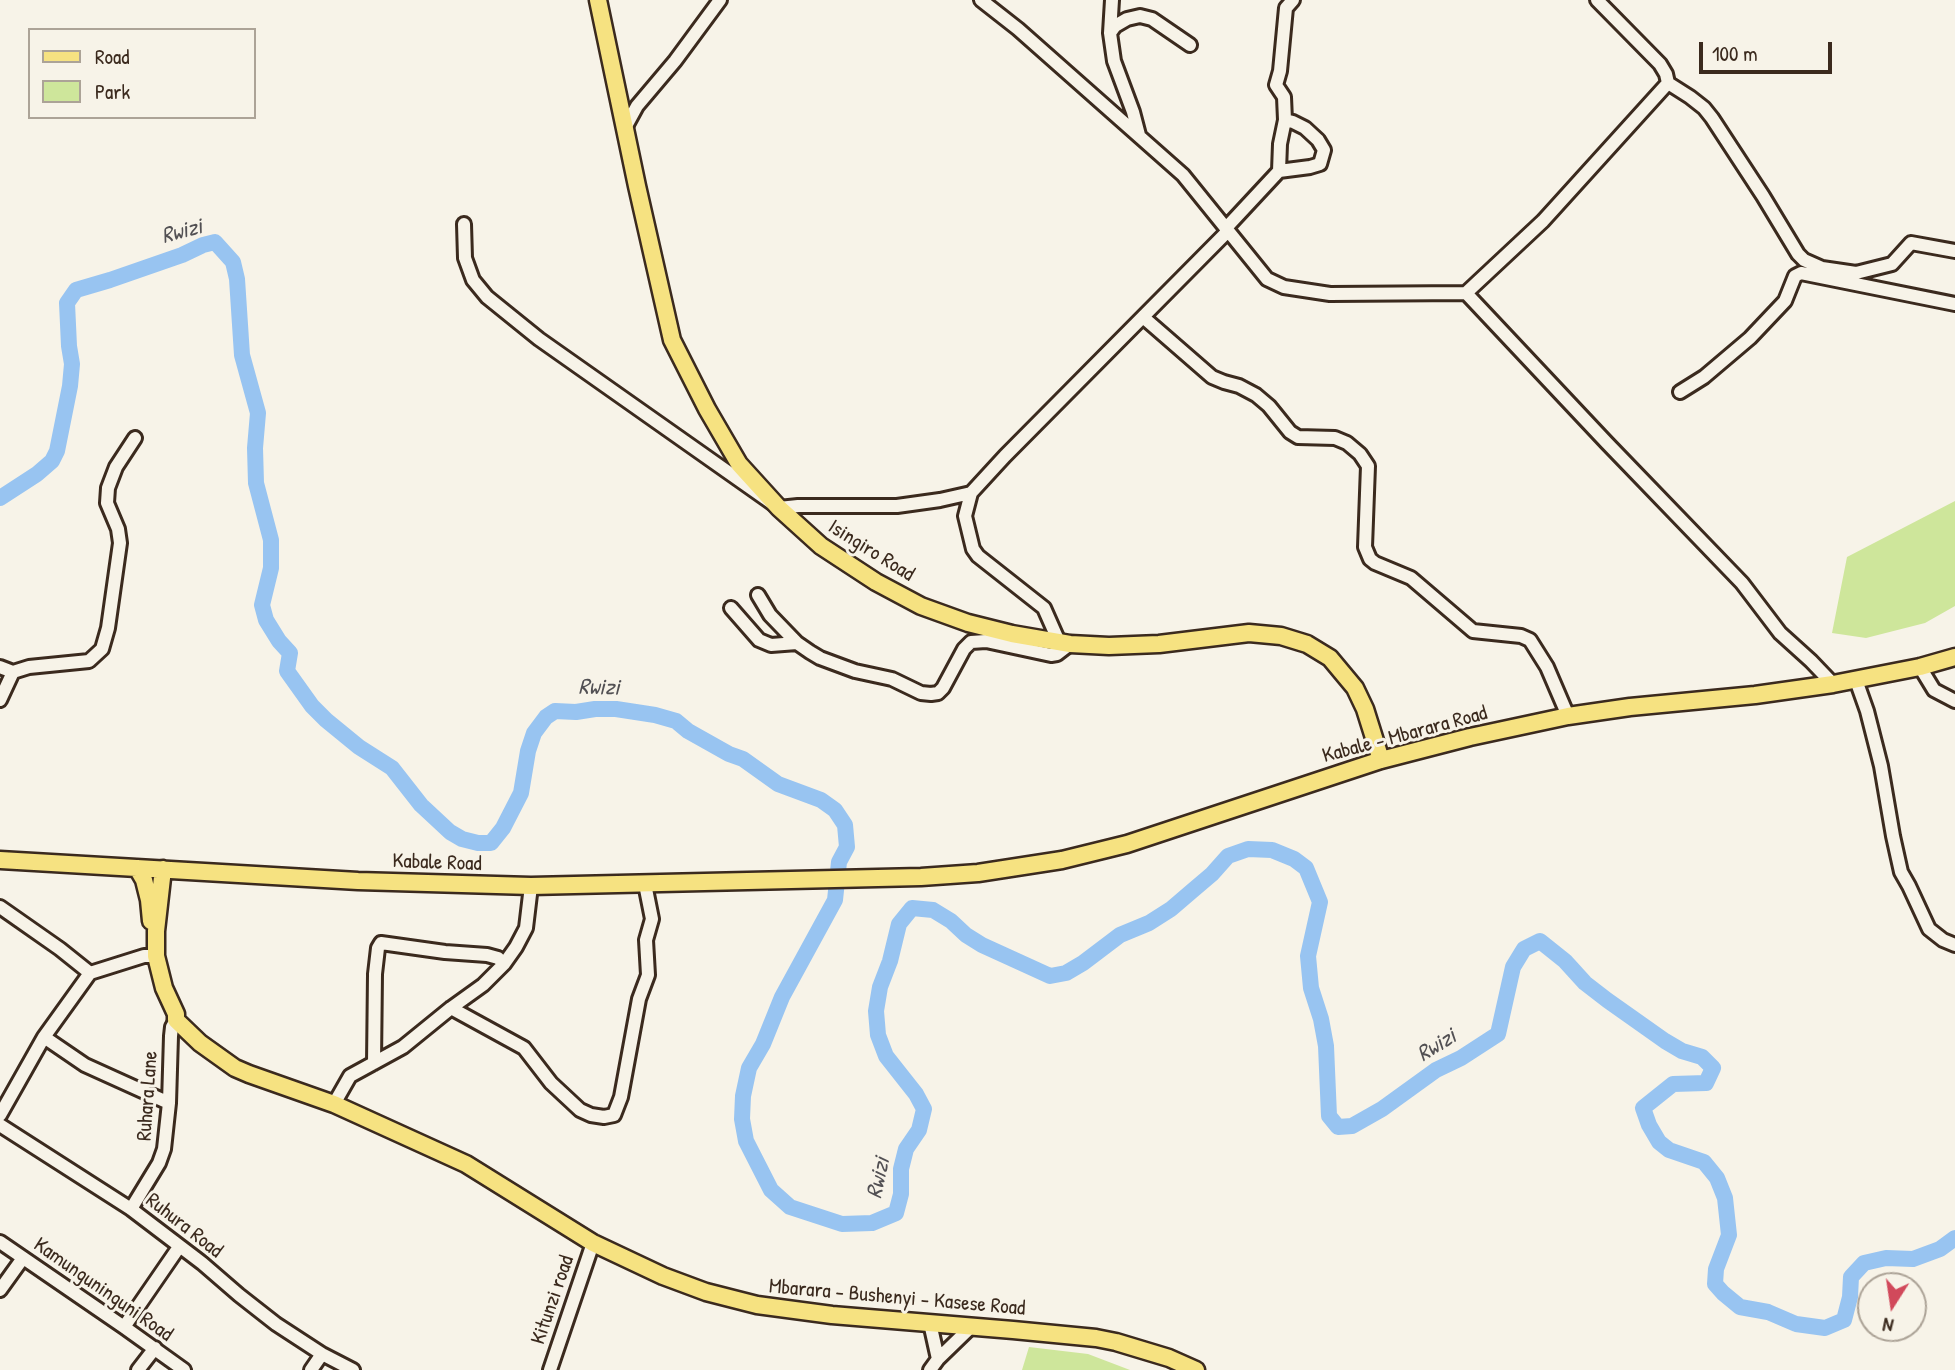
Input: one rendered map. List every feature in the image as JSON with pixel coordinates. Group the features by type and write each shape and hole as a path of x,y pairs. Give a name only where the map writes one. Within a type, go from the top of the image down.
{"main road":[{"name":"Isingiro Road","path":"598,0 672,340 739,464 779,508 821,546 876,582 921,606 968,623 1064,643 1109,646 1159,644 1249,633 1281,636 1307,644 1330,658 1355,688 1365,709 1381,760"},
{"name":"Kabale - Mbarara Road","path":"873,878 978,873 1062,860 1127,844 1381,760 1470,737 1569,716 1630,707 1755,695 1833,684 1920,667 1955,657"},
{"name":"Kabale Road","path":"0,859 358,881 531,886 873,878"},
{"path":"137,868 144,880 151,909 155,980 174,1023"},
{"path":"153,956 163,869"},
{"path":"160,903 172,882 191,871"},
{"name":"Mbarara - Bushenyi - Kasese Road","path":"174,1023 204,1054 239,1076 334,1104 466,1164 593,1243 663,1276 706,1292 757,1305 832,1315 1025,1331 1116,1342 1169,1358 1196,1370"}],"street":[{"path":"625,128 637,106 675,61 720,0"},
{"path":"981,0 1018,29 1183,174 1267,279 1284,287 1330,295 1466,293 1543,221 1668,83 1667,74 1660,64 1597,0"},
{"path":"1112,0 1110,33 1114,61 1139,136"},
{"path":"758,595 770,615 797,643 827,660 855,671 892,679 921,693 938,693 943,688 964,649 971,642 986,641 1057,654 1064,643 1045,608 978,556 973,549 965,516 971,493 1143,317 1279,171 1285,120 1284,97 1276,85 1280,71 1286,8 1293,0"},
{"path":"1110,33 1115,26 1127,19 1140,16 1152,19 1190,45"},
{"path":"1668,83 1697,102 1712,118 1804,260 1822,268 1856,273 1892,264 1911,243 1955,251"},
{"path":"1279,171 1320,164 1324,150 1306,128 1285,120"},
{"path":"464,225 465,258 473,280 487,297 551,347 779,508 898,506 971,493"},
{"path":"1680,392 1704,377 1750,338 1785,301 1795,276 1801,273 1955,304"},
{"path":"1466,293 1742,583 1780,633 1833,684"},
{"path":"1143,317 1212,377 1256,395 1269,406 1290,432 1298,437 1335,438 1347,443 1360,454 1368,466 1366,547 1370,559 1411,578 1473,631 1521,636 1530,640 1547,667 1569,716"},
{"path":"0,667 13,672 29,667 89,661 102,649 108,628 120,543 118,529 107,503 108,488 116,467 135,438"},
{"path":"731,608 759,640 771,645 797,643"},
{"path":"1920,667 1934,690 1955,701"},
{"path":"0,700 13,672"},
{"path":"1856,680 1881,766 1901,873 1930,929 1943,940 1955,945"},
{"path":"451,1008 524,1048 551,1083 580,1110 604,1117 614,1115 621,1097 639,999 648,975 646,940 652,919 645,884"},
{"path":"334,1104 350,1076 403,1047 483,985 504,964 526,928 531,886"},
{"path":"0,907 90,973"},
{"path":"374,1063 375,974 381,943 487,955 498,958 504,964"},
{"path":"0,1115 44,1037 90,973 144,956 153,956"},
{"name":"Ruhara Lane","path":"131,1209 159,1163 167,1134 174,1023"},
{"path":"44,1037 85,1065 169,1103"},
{"name":"Ruhura Road","path":"0,1125 131,1209 276,1324 322,1354 353,1370"},
{"name":"Kamunguninguni Road","path":"0,1242 184,1370"},
{"name":"Kitunzi road","path":"550,1370 593,1243"},
{"path":"124,1327 180,1247"},
{"path":"0,1290 23,1258"},
{"path":"930,1323 938,1359"},
{"path":"930,1370 971,1327"},
{"path":"138,1370 155,1348"},
{"path":"310,1370 322,1354"}],"green space":[{"path":"1955,501 1955,606 1925,623 1866,638 1832,633 1847,557"},
{"path":"1029,1347 1088,1354 1130,1370 1022,1370"}],"waterway":[{"name":"Rwizi","path":"0,498 37,474 52,461 57,451 72,364 67,303 76,290 215,242 233,262 237,279 242,355 258,413 256,483 271,540 271,568 262,605 266,620 290,653 287,671 312,706 326,720 359,747 392,768 421,805 450,832 462,839 478,843 491,843 503,828 521,793 534,733 546,717 555,711 595,709 616,709 676,721 688,731 743,759 778,784 821,800 835,810 845,825 847,847 839,862 835,900 782,997 763,1044 749,1068 743,1096 742,1119 746,1141 771,1190 790,1207 842,1224 872,1223 896,1213 906,1149 919,1130 924,1109 916,1094 886,1056 878,1035 876,1011 880,987 899,924 912,908 933,910 982,945 1050,976 1066,973 1120,935 1149,923 1171,909 1212,874 1228,856 1248,849 1272,850 1294,859 1306,868 1320,902 1308,956 1311,988 1326,1046 1329,1116 1338,1127 1352,1126 1382,1109 1436,1070 1461,1058 1498,1034 1513,967 1524,949 1540,941 1607,1000 1665,1041 1682,1051 1702,1057 1713,1068 1706,1083 1673,1084 1643,1108 1659,1142 1669,1150 1704,1162 1717,1178 1725,1198 1729,1235 1716,1269 1715,1284 1740,1307 1768,1312 1796,1324 1825,1328 1844,1320 1850,1297 1851,1277 1864,1263 1886,1258 1913,1259 1940,1249 1955,1238"}]}
